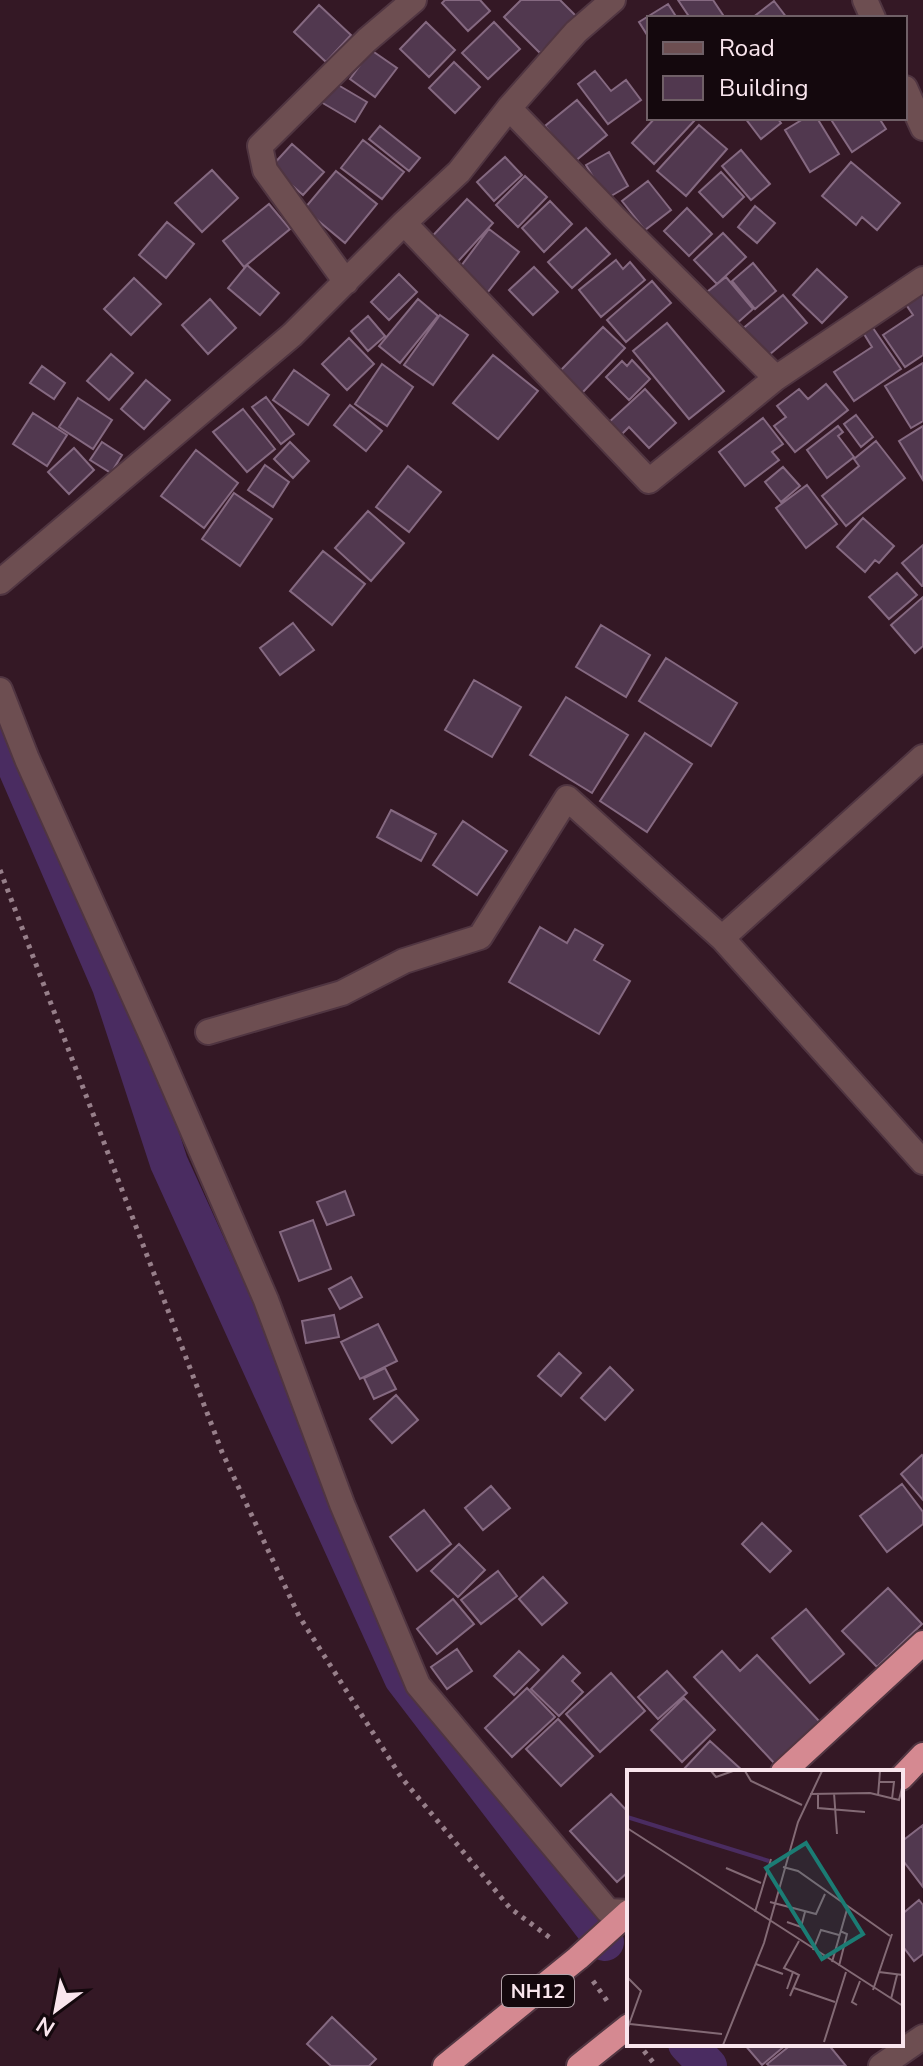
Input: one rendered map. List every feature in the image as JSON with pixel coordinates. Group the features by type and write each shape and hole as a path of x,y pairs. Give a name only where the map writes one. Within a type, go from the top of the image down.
{"highway":[{"path":"785,1770 923,1643"},
{"path":"903,1776 923,1755"},
{"name":"NH12","path":"445,2066 578,1958 627,1914"},
{"path":"579,2066 627,2036"}],"street":[{"path":"346,282 265,170 260,146 367,40 414,0"},
{"path":"0,582 292,335 459,172 509,108 576,32 613,0"},
{"path":"907,92 923,128"},
{"path":"509,108 776,378"},
{"path":"404,223 649,481 776,378 923,279"},
{"path":"0,690 27,759 266,1300 342,1504 418,1685 608,1911 627,1912"},
{"path":"722,938 923,757"},
{"path":"208,1032 342,993 404,961 480,937 567,798 722,938 923,1162"},
{"path":"881,2066 923,2037"}],"path":[{"path":"0,870 222,1452 299,1616 401,1777 510,1908 578,1958 627,2027"},
{"path":"641,2046 656,2066"}],"building":[{"path":"445,0 480,0 490,11 468,31 442,3"},
{"path":"521,0 560,0 577,17 540,53 504,17"},
{"path":"678,0 713,0 724,16 689,16"},
{"path":"774,1 785,16 755,16"},
{"path":"668,4 676,16 649,16"},
{"path":"319,5 351,35 326,62 294,32"},
{"path":"647,17 647,35 639,22"},
{"path":"426,22 455,50 429,77 400,49"},
{"path":"494,22 520,49 488,79 462,53"},
{"path":"371,50 397,68 375,97 350,79"},
{"path":"454,62 480,87 455,113 429,88"},
{"path":"595,71 611,91 626,80 641,100 608,124 578,84"},
{"path":"333,82 367,102 355,122 321,102"},
{"path":"577,100 607,135 574,162 545,126"},
{"path":"653,120 695,120 654,164 632,143"},
{"path":"747,120 779,120 781,123 761,139"},
{"path":"802,120 818,120 839,154 810,172 785,130"},
{"path":"831,120 880,120 886,129 852,152"},
{"path":"699,125 727,149 686,196 657,171"},
{"path":"380,126 420,158 409,171 369,139"},
{"path":"363,140 404,172 382,199 341,168"},
{"path":"292,144 324,172 303,195 271,167"},
{"path":"741,150 770,184 751,200 722,166"},
{"path":"609,152 628,186 606,199 586,165"},
{"path":"505,157 522,175 494,201 477,182"},
{"path":"851,162 900,203 877,230 862,217 856,225 822,196"},
{"path":"212,170 238,198 202,232 175,203"},
{"path":"336,171 377,204 345,243 304,209"},
{"path":"721,172 744,197 723,217 699,192"},
{"path":"525,176 547,197 518,227 496,205"},
{"path":"648,181 671,210 645,230 622,201"},
{"path":"467,199 493,223 452,268 426,243"},
{"path":"550,201 572,224 544,252 522,228"},
{"path":"269,204 290,229 244,267 223,241"},
{"path":"755,206 775,223 757,243 738,227"},
{"path":"687,208 712,234 689,256 664,231"},
{"path":"167,222 194,244 166,278 139,255"},
{"path":"586,228 610,254 572,288 548,262"},
{"path":"489,229 519,252 484,297 455,274"},
{"path":"723,233 746,257 717,284 694,260"},
{"path":"616,260 623,269 630,262 645,280 601,317 579,290"},
{"path":"753,263 776,291 755,309 732,281"},
{"path":"247,265 279,293 260,315 228,288"},
{"path":"534,267 558,292 533,315 509,290"},
{"path":"817,269 847,297 822,323 793,295"},
{"path":"399,274 417,292 389,320 371,302"},
{"path":"726,277 753,309 735,325 707,292"},
{"path":"134,278 161,304 131,335 104,309"},
{"path":"652,281 671,303 626,342 607,320"},
{"path":"923,292 923,355 905,367 883,335 913,315 905,303"},
{"path":"783,295 807,323 763,360 740,331"},
{"path":"210,299 236,328 208,354 182,325"},
{"path":"418,299 438,316 400,363 379,346"},
{"path":"440,315 468,335 433,385 404,365"},
{"path":"368,316 385,336 368,351 351,331"},
{"path":"667,323 724,391 689,419 633,351"},
{"path":"603,327 625,348 582,393 560,371"},
{"path":"873,328 901,369 854,401 834,372 872,347 864,334"},
{"path":"349,338 374,364 347,390 322,364"},
{"path":"111,354 133,373 109,400 87,381"},
{"path":"493,355 538,391 498,439 453,403"},
{"path":"632,360 650,379 629,400 606,377 622,361 627,366"},
{"path":"923,363 923,421 911,428 885,386"},
{"path":"382,364 413,387 387,426 355,404"},
{"path":"42,366 65,383 54,399 30,383"},
{"path":"294,370 329,395 308,425 273,400"},
{"path":"146,380 170,400 144,429 121,409"},
{"path":"826,384 848,410 795,452 774,426 786,417 777,406 799,389 808,399"},
{"path":"645,389 676,423 649,448 629,427 619,437 607,424"},
{"path":"266,397 294,434 281,444 252,407"},
{"path":"78,398 112,420 93,449 59,427"},
{"path":"350,405 382,431 366,451 334,425"},
{"path":"243,409 275,449 247,472 213,432"},
{"path":"33,413 67,435 47,466 13,444"},
{"path":"856,415 873,437 861,447 844,424"},
{"path":"763,418 783,444 772,452 779,460 745,486 719,452"},
{"path":"838,426 843,432 838,436 854,457 827,478 807,450"},
{"path":"923,426 923,480 899,441"},
{"path":"876,441 905,478 846,526 822,496 859,466 854,459"},
{"path":"102,442 122,455 111,473 90,460"},
{"path":"290,442 309,461 293,478 274,459"},
{"path":"74,448 94,470 69,494 48,472"},
{"path":"196,450 238,483 204,528 161,496"},
{"path":"265,465 289,482 273,507 248,490"},
{"path":"408,466 441,492 409,532 376,507"},
{"path":"783,467 800,486 781,502 765,482"},
{"path":"807,485 837,524 806,548 776,508"},
{"path":"234,493 272,519 240,566 202,539"},
{"path":"368,511 404,543 371,581 335,548"},
{"path":"863,518 894,546 879,563 875,560 865,572 837,547"},
{"path":"923,545 923,586 922,586 902,563"},
{"path":"323,551 365,584 332,625 290,591"},
{"path":"897,573 917,595 889,619 869,597"},
{"path":"923,597 923,646 915,653 891,625"},
{"path":"293,623 314,650 280,675 260,648"},
{"path":"601,625 650,655 626,697 576,667"},
{"path":"666,658 737,703 711,746 639,701"},
{"path":"474,680 521,707 492,757 445,730"},
{"path":"566,697 628,735 592,793 530,755"},
{"path":"645,733 692,764 647,832 600,801"},
{"path":"391,810 436,834 421,861 377,837"},
{"path":"463,821 507,851 477,895 433,865"},
{"path":"540,927 567,943 575,929 603,945 594,960 630,981 599,1034 509,982"},
{"path":"345,1191 354,1215 327,1225 317,1202"},
{"path":"313,1220 331,1269 299,1281 280,1232"},
{"path":"351,1277 362,1297 340,1309 329,1289"},
{"path":"334,1315 339,1337 306,1343 302,1321"},
{"path":"378,1324 397,1361 360,1379 341,1342"},
{"path":"559,1353 581,1373 561,1396 538,1376"},
{"path":"610,1367 633,1390 605,1420 581,1398"},
{"path":"385,1368 396,1389 374,1399 364,1378"},
{"path":"396,1395 418,1420 392,1443 370,1419"},
{"path":"923,1456 923,1500 901,1474"},
{"path":"902,1484 923,1512 923,1524 887,1552 860,1516"},
{"path":"491,1486 510,1508 483,1530 465,1508"},
{"path":"424,1510 451,1544 417,1571 390,1537"},
{"path":"762,1523 791,1551 770,1572 742,1544"},
{"path":"459,1544 485,1570 458,1597 431,1571"},
{"path":"498,1571 517,1596 481,1624 461,1600"},
{"path":"543,1577 567,1603 542,1625 519,1599"},
{"path":"888,1588 922,1624 877,1667 842,1631"},
{"path":"453,1599 474,1624 437,1654 417,1629"},
{"path":"806,1609 844,1654 810,1683 772,1638"},
{"path":"457,1649 472,1671 447,1689 431,1667"},
{"path":"519,1651 539,1670 514,1695 494,1676"},
{"path":"722,1651 740,1671 757,1655 820,1722 775,1764 694,1677"},
{"path":"563,1656 580,1673 572,1681 583,1692 559,1716 531,1689"},
{"path":"667,1671 687,1693 658,1719 638,1697"},
{"path":"611,1673 645,1711 600,1752 566,1714"},
{"path":"527,1688 555,1717 512,1757 485,1728"},
{"path":"684,1698 715,1730 682,1762 651,1730"},
{"path":"558,1719 593,1756 561,1786 526,1749"},
{"path":"710,1741 742,1770 683,1770"},
{"path":"611,1794 627,1811 627,1873 617,1882 570,1831"},
{"path":"923,1825 923,1887 903,1861 903,1840"},
{"path":"919,1900 923,1905 923,1954 914,1961 903,1947 903,1913"},
{"path":"332,2017 376,2059 369,2066 331,2066 307,2044"},
{"path":"746,2046 785,2046 762,2065"},
{"path":"790,2046 830,2046 846,2066 769,2066 767,2064"}],"waterway":[{"path":"0,729 111,986 169,1163 403,1678 605,1942"},
{"path":"689,2046 708,2066"}]}
